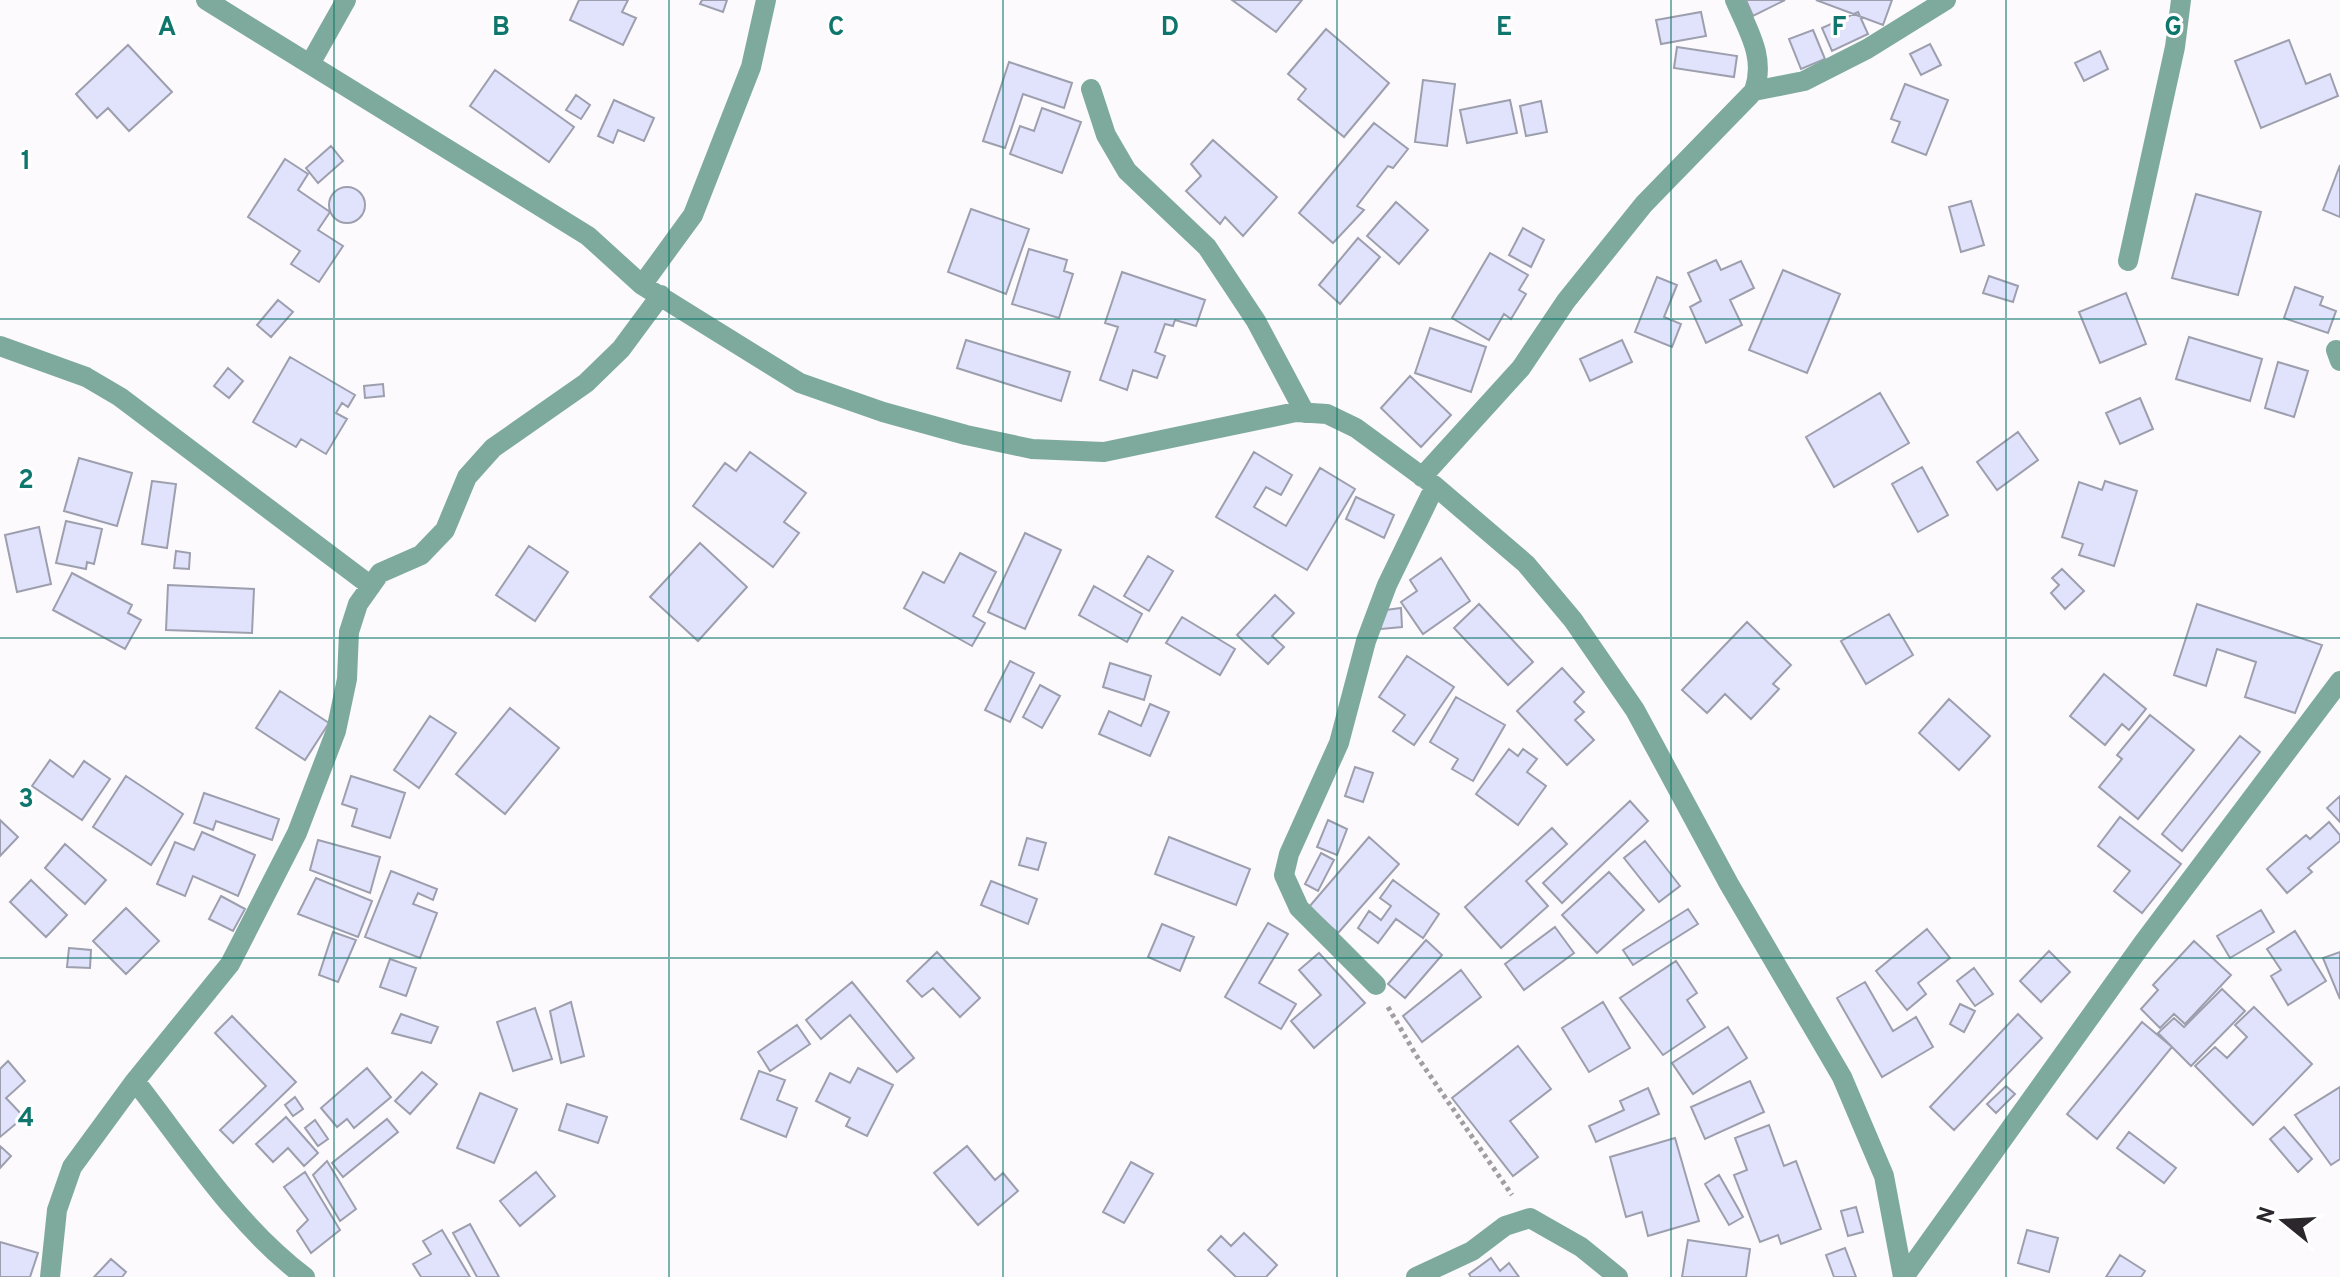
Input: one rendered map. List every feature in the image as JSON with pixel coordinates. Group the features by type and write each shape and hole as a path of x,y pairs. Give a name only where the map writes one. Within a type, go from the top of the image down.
{"street":[{"path":"206,0 588,236 652,290 800,383 883,412 1032,449 1104,452 1239,422 1305,413 1327,414 1356,428 1428,481 1526,564 1573,620 1635,710 1729,884 1842,1077 1884,1176 1903,1277"},
{"path":"310,64 346,0"},
{"path":"50,1277 57,1210 72,1167 135,1081 230,964 271,888 317,786 336,731 347,679 349,632 358,604 380,573 421,555 445,530 467,477 493,448 586,383 621,349 693,215 751,67 766,0"},
{"path":"1376,985 1299,908 1284,875 1289,854 1339,743 1366,641 1428,481 1521,368 1566,301 1644,204 1754,91 1760,75 1760,58 1735,0"},
{"path":"1754,91 1804,81 1867,49 1946,0"},
{"path":"2128,261 2175,47 2181,0"},
{"path":"1091,89 1106,135 1127,171 1207,247 1256,321 1305,413"},
{"path":"0,346 86,377 120,397 371,586"},
{"path":"1903,1277 2143,943 2340,681"},
{"path":"135,1081 233,1208 278,1256 305,1277"},
{"path":"1416,1277 1472,1251 1505,1226 1530,1218 1581,1247 1618,1277"}],"path":[{"path":"1376,985 1416,1055 1530,1218"}],"building":[{"path":"579,0 628,0 622,12 636,18 623,45 570,20"},
{"path":"702,0 727,0 723,12 700,4"},
{"path":"1232,0 1302,0 1276,32"},
{"path":"1746,0 1785,0 1753,16"},
{"path":"1816,0 1892,0 1883,25"},
{"path":"1701,12 1706,36 1661,44 1656,20"},
{"path":"1858,12 1868,34 1832,51 1822,28"},
{"path":"1326,29 1389,83 1344,137 1298,99 1306,89 1288,74"},
{"path":"1813,30 1825,59 1801,69 1789,39"},
{"path":"2289,40 2306,84 2330,74 2338,96 2261,128 2235,61"},
{"path":"1930,44 1941,65 1921,75 1910,54"},
{"path":"128,45 172,92 129,131 108,108 97,118 76,94"},
{"path":"1677,47 1737,56 1734,77 1674,68"},
{"path":"2100,51 2108,69 2084,81 2075,63"},
{"path":"1009,62 1072,83 1064,108 1023,94 1005,148 983,141"},
{"path":"495,70 574,127 549,162 470,106"},
{"path":"1423,80 1455,84 1447,146 1415,142"},
{"path":"1905,84 1948,100 1926,155 1892,142 1900,122 1891,119"},
{"path":"576,95 590,105 581,119 566,110"},
{"path":"614,100 654,118 644,141 618,130 613,143 598,136"},
{"path":"1510,100 1517,133 1467,143 1460,110"},
{"path":"1541,101 1547,132 1526,136 1520,106"},
{"path":"1042,108 1081,122 1062,173 1010,154 1020,126 1034,131"},
{"path":"1374,123 1408,149 1393,168 1388,166 1357,206 1364,210 1333,243 1299,213"},
{"path":"1213,140 1277,197 1243,236 1225,217 1220,224 1186,191 1201,176 1191,164"},
{"path":"331,146 343,161 318,183 306,168"},
{"path":"285,159 308,174 298,190 330,212 318,230 343,246 319,282 291,264 300,251 248,217"},
{"path":"2340,165 2340,217 2323,210"},
{"path":"347,187 360,192 365,205 360,218 347,223 334,218 329,205 334,192"},
{"path":"2196,194 2261,212 2238,295 2172,278"},
{"path":"1971,201 1984,245 1961,252 1949,207"},
{"path":"1396,202 1428,230 1399,264 1367,236"},
{"path":"971,209 1029,229 1006,294 948,272"},
{"path":"1523,228 1544,240 1531,267 1509,255"},
{"path":"1358,238 1380,257 1340,304 1319,285"},
{"path":"1029,249 1067,260 1064,271 1073,274 1059,318 1012,304"},
{"path":"1490,253 1528,275 1519,290 1526,294 1511,319 1504,314 1489,340 1452,318"},
{"path":"1716,260 1721,270 1741,261 1754,288 1730,300 1742,325 1706,343 1690,307 1701,301 1688,273"},
{"path":"1783,270 1840,294 1807,373 1749,350"},
{"path":"1122,272 1205,300 1196,326 1175,320 1173,326 1165,324 1155,352 1165,356 1157,378 1133,370 1127,390 1100,380 1118,327 1105,323"},
{"path":"1989,276 2018,286 2013,302 1983,293"},
{"path":"1657,277 1677,285 1664,317 1681,324 1672,347 1635,332"},
{"path":"2295,287 2323,297 2320,305 2336,311 2328,333 2284,318"},
{"path":"2126,293 2146,344 2100,363 2079,312"},
{"path":"278,300 293,312 271,337 257,325"},
{"path":"1430,328 1486,347 1471,392 1415,373"},
{"path":"2189,337 2262,359 2250,401 2176,379"},
{"path":"966,340 1070,372 1061,401 957,368"},
{"path":"1622,340 1632,362 1590,381 1580,359"},
{"path":"290,357 355,395 348,407 342,403 336,413 347,419 326,454 301,439 296,447 253,422"},
{"path":"2278,362 2308,371 2294,417 2265,408"},
{"path":"228,368 243,381 229,398 214,386"},
{"path":"1410,376 1451,415 1421,447 1381,408"},
{"path":"383,384 384,396 365,398 364,386"},
{"path":"1880,393 1909,443 1834,487 1806,437"},
{"path":"2140,398 2153,429 2120,444 2106,413"},
{"path":"2018,432 2038,460 1997,490 1977,462"},
{"path":"750,452 806,493 784,522 799,533 773,567 693,506 725,463 736,471"},
{"path":"1254,452 1292,475 1281,495 1266,487 1254,507 1286,526 1320,468 1355,489 1307,570 1216,517"},
{"path":"79,458 132,473 117,526 64,511"},
{"path":"1922,467 1948,515 1918,532 1892,484"},
{"path":"152,481 176,484 167,548 142,544"},
{"path":"2105,481 2137,491 2114,566 2079,555 2083,544 2062,537 2079,482 2102,490"},
{"path":"1356,497 1394,515 1384,538 1346,519"},
{"path":"66,521 102,529 94,564 87,562 86,569 56,563"},
{"path":"39,527 51,584 17,592 5,535"},
{"path":"1025,533 1061,550 1025,629 988,612"},
{"path":"700,543 747,587 698,641 650,597"},
{"path":"529,546 568,572 535,621 496,595"},
{"path":"176,551 190,553 189,569 174,568"},
{"path":"960,553 996,572 973,616 985,623 972,646 904,608 923,572 944,583"},
{"path":"1148,556 1173,571 1149,611 1124,596"},
{"path":"1441,558 1470,601 1423,634 1401,602 1417,591 1410,580"},
{"path":"2062,569 2084,591 2065,609 2051,593 2059,585 2052,578"},
{"path":"72,573 132,605 128,613 141,620 125,649 53,610"},
{"path":"168,585 254,589 252,633 166,630"},
{"path":"1094,586 1142,614 1127,642 1079,615"},
{"path":"1275,595 1294,613 1272,636 1284,647 1268,664 1237,635"},
{"path":"1479,604 1533,662 1508,685 1454,628"},
{"path":"2197,604 2322,645 2295,713 2245,697 2256,662 2217,649 2206,686 2174,675"},
{"path":"1401,608 1402,627 1381,629 1378,611"},
{"path":"1889,614 1913,655 1866,684 1841,641"},
{"path":"1182,617 1235,649 1220,675 1166,643"},
{"path":"1747,622 1791,665 1773,684 1779,689 1751,719 1725,694 1707,713 1682,690"},
{"path":"1407,656 1454,687 1414,745 1393,731 1405,715 1379,697"},
{"path":"1010,661 1034,673 1010,722 985,710"},
{"path":"1110,663 1151,676 1144,700 1103,687"},
{"path":"1562,668 1584,692 1574,702 1584,712 1575,720 1594,740 1567,765 1517,711"},
{"path":"2104,674 2146,709 2129,730 2122,724 2105,745 2070,716"},
{"path":"1040,685 1060,696 1042,728 1023,717"},
{"path":"280,691 329,723 305,760 256,728"},
{"path":"1456,697 1505,725 1473,781 1452,769 1458,759 1430,742"},
{"path":"1949,699 1990,736 1959,770 1919,733"},
{"path":"1150,704 1169,712 1150,756 1099,734 1109,711 1141,726"},
{"path":"510,708 559,748 505,814 456,774"},
{"path":"2150,715 2194,750 2138,819 2099,787 2122,759 2117,755"},
{"path":"430,716 456,733 419,788 394,770"},
{"path":"2240,736 2260,752 2182,851 2162,834"},
{"path":"1509,749 1518,756 1523,749 1537,759 1527,772 1546,786 1518,825 1476,794"},
{"path":"50,760 73,777 84,761 110,779 82,820 32,786"},
{"path":"1355,767 1373,773 1363,802 1345,796"},
{"path":"126,776 183,814 151,865 93,827"},
{"path":"351,776 405,793 390,838 352,826 357,809 342,804"},
{"path":"204,793 279,819 272,840 216,821 213,830 194,823"},
{"path":"2340,796 2340,822 2327,808"},
{"path":"1630,801 1648,821 1562,903 1543,883"},
{"path":"2120,817 2181,864 2142,913 2114,891 2130,871 2098,846"},
{"path":"0,820 18,837 0,856"},
{"path":"1328,820 1347,829 1337,855 1317,847"},
{"path":"2329,822 2340,835 2340,841 2308,868 2312,872 2287,893 2267,869 2306,835 2310,839"},
{"path":"1552,828 1567,844 1526,881 1548,906 1501,948 1465,907"},
{"path":"202,832 255,855 238,896 193,876 185,896 157,884 175,842 194,850"},
{"path":"1169,837 1250,869 1236,905 1155,874"},
{"path":"1369,837 1399,864 1338,933 1309,907"},
{"path":"1027,838 1046,843 1038,870 1019,865"},
{"path":"318,840 380,857 370,893 310,870"},
{"path":"1645,841 1680,886 1659,902 1624,858"},
{"path":"65,844 106,880 85,904 45,868"},
{"path":"1321,853 1334,860 1318,891 1305,884"},
{"path":"391,871 437,889 433,900 418,893 413,904 437,913 420,958 365,937"},
{"path":"1609,872 1644,910 1597,953 1562,915"},
{"path":"316,878 372,901 358,937 298,914"},
{"path":"31,880 67,915 46,937 10,902"},
{"path":"1393,880 1439,914 1423,938 1396,919 1378,943 1358,928 1369,911 1381,920 1391,906 1380,898"},
{"path":"991,881 1037,899 1028,924 981,905"},
{"path":"221,896 245,909 233,931 209,919"},
{"path":"126,908 159,941 126,974 93,941"},
{"path":"1688,909 1698,924 1633,965 1623,950"},
{"path":"2261,910 2274,932 2230,958 2217,936"},
{"path":"1268,923 1288,934 1259,983 1296,1004 1281,1029 1225,997"},
{"path":"1162,924 1194,937 1180,971 1148,957"},
{"path":"1555,927 1574,953 1524,990 1505,964"},
{"path":"1927,929 1950,958 1918,983 1926,994 1907,1010 1876,971"},
{"path":"2295,931 2326,981 2288,1005 2271,976 2281,970 2267,949"},
{"path":"333,932 356,940 338,982 319,975"},
{"path":"1426,940 1442,955 1405,998 1388,984"},
{"path":"2194,941 2231,975 2185,1024 2174,1014 2160,1028 2141,1009 2158,990 2153,985"},
{"path":"69,948 91,950 90,968 67,967"},
{"path":"2049,951 2070,972 2041,1002 2020,981"},
{"path":"937,952 980,998 960,1017 933,988 922,997 907,981"},
{"path":"2340,952 2340,999 2323,958"},
{"path":"1319,953 1365,1003 1314,1048 1291,1021 1321,995 1299,970"},
{"path":"390,959 416,968 406,996 380,987"},
{"path":"1676,961 1697,993 1687,1000 1705,1027 1663,1055 1620,998"},
{"path":"1974,968 1993,994 1975,1006 1957,981"},
{"path":"1461,970 1481,997 1422,1042 1403,1016"},
{"path":"852,982 914,1058 897,1072 850,1015 821,1039 806,1020"},
{"path":"1865,982 1893,1031 1916,1017 1933,1047 1882,1077 1837,998"},
{"path":"2222,989 2245,1011 2191,1066 2158,1033 2174,1018 2184,1027"},
{"path":"571,1002 584,1056 561,1063 550,1011"},
{"path":"1603,1002 1630,1048 1589,1072 1562,1028"},
{"path":"1960,1004 1975,1011 1964,1032 1950,1024"},
{"path":"2254,1007 2312,1064 2253,1125 2195,1066 2215,1047 2227,1058 2247,1037 2235,1025"},
{"path":"535,1008 552,1059 513,1071 497,1022"},
{"path":"401,1014 438,1027 431,1043 392,1033"},
{"path":"2018,1014 2042,1038 1954,1130 1930,1107"},
{"path":"232,1016 296,1082 233,1143 220,1130 266,1086 215,1033"},
{"path":"2142,1022 2172,1047 2097,1139 2067,1114"},
{"path":"797,1025 810,1044 770,1071 758,1052"},
{"path":"1728,1027 1747,1058 1693,1094 1672,1063"},
{"path":"1518,1046 1551,1089 1510,1121 1538,1157 1513,1176 1452,1098"},
{"path":"8,1061 25,1081 6,1098 24,1117 0,1137 0,1069"},
{"path":"367,1068 391,1097 354,1128 347,1119 337,1127 321,1108"},
{"path":"858,1068 893,1085 867,1136 846,1126 850,1118 816,1101 830,1073 850,1083"},
{"path":"759,1071 785,1080 777,1100 797,1108 786,1137 741,1119"},
{"path":"422,1072 437,1084 410,1114 395,1101"},
{"path":"1750,1081 1764,1112 1705,1139 1691,1107"},
{"path":"2006,1086 2015,1094 1996,1113 1987,1104"},
{"path":"2340,1087 2340,1159 2331,1165 2295,1115"},
{"path":"1648,1088 1659,1114 1596,1142 1589,1126 1624,1110 1620,1101"},
{"path":"480,1093 517,1109 494,1163 457,1148"},
{"path":"295,1097 303,1109 293,1116 285,1105"},
{"path":"567,1104 607,1117 598,1143 559,1130"},
{"path":"286,1117 318,1153 304,1166 288,1148 273,1162 256,1144"},
{"path":"387,1119 398,1132 343,1177 332,1163"},
{"path":"315,1120 328,1139 318,1146 305,1128"},
{"path":"1769,1125 1784,1166 1796,1161 1821,1229 1781,1244 1778,1235 1760,1242 1734,1175 1747,1170 1735,1138"},
{"path":"2284,1127 2312,1159 2298,1172 2270,1139"},
{"path":"2129,1132 2176,1168 2164,1183 2117,1148"},
{"path":"1675,1138 1699,1221 1648,1236 1642,1212 1626,1217 1610,1157"},
{"path":"0,1146 11,1156 0,1168"},
{"path":"967,1146 995,1180 1003,1173 1018,1191 978,1225 934,1173"},
{"path":"327,1161 356,1209 340,1221 313,1175"},
{"path":"1131,1162 1153,1174 1124,1223 1103,1212"},
{"path":"305,1172 340,1230 311,1253 297,1231 308,1220 284,1187"},
{"path":"536,1172 555,1196 520,1226 500,1201"},
{"path":"1719,1175 1743,1217 1729,1225 1705,1184"},
{"path":"1856,1207 1863,1232 1848,1236 1841,1211"},
{"path":"470,1224 499,1277 477,1277 453,1233"},
{"path":"442,1230 470,1277 421,1277 413,1264 431,1254 423,1241"},
{"path":"2027,1230 2058,1238 2049,1272 2018,1263"},
{"path":"1244,1233 1277,1265 1266,1277 1236,1277 1208,1250 1221,1236 1231,1246"},
{"path":"1688,1240 1750,1249 1746,1277 1682,1277"},
{"path":"0,1242 38,1253 30,1277 0,1277"},
{"path":"1845,1248 1856,1277 1834,1277 1826,1255"},
{"path":"2120,1255 2145,1271 2141,1277 2106,1277"},
{"path":"1491,1258 1500,1271 1509,1263 1519,1277 1471,1277 1469,1274"},
{"path":"111,1259 126,1272 122,1277 94,1277"}]}
